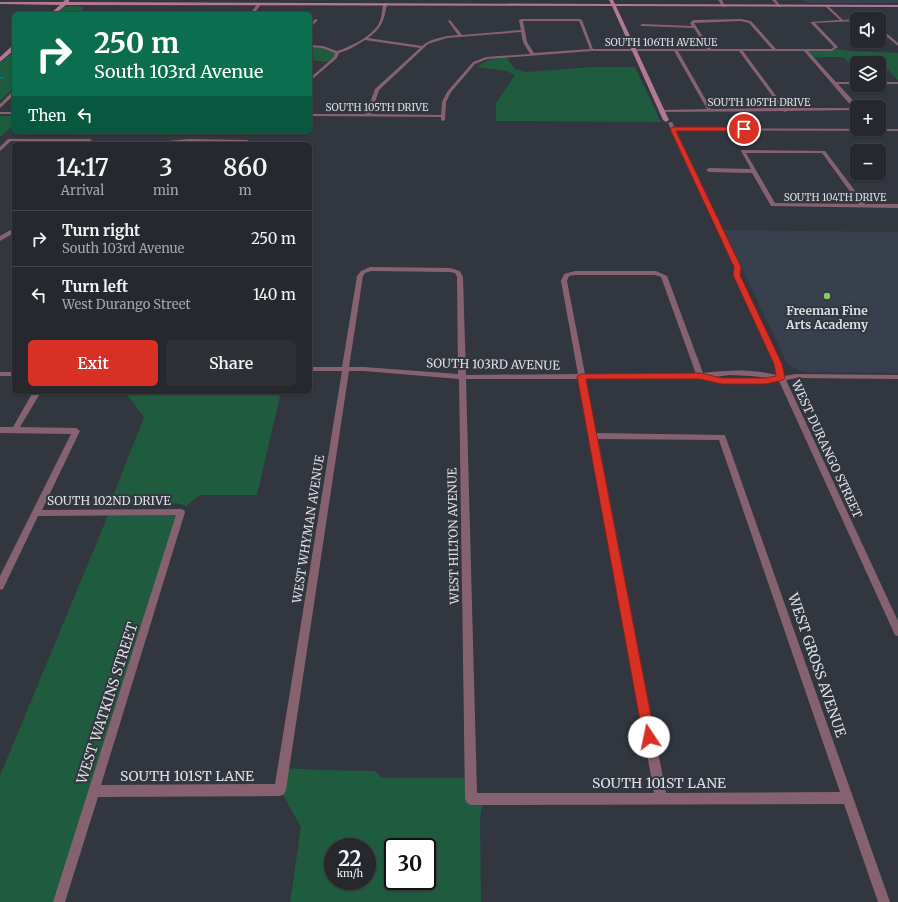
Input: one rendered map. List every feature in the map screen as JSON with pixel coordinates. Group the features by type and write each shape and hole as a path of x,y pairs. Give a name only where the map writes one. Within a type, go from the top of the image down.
{"main road":[{"path":"54,12 67,2"},
{"path":"0,3 612,3 724,6 898,6"},
{"name":"WEST DURANGO STREET","path":"612,3 662,111 670,124"},
{"path":"0,60 12,50"}],"street":[{"path":"720,0 724,6"},
{"path":"774,0 780,6"},
{"path":"253,12 259,4"},
{"path":"312,46 323,47 337,52 353,47 380,25 386,4"},
{"path":"827,6 842,20 850,20"},
{"path":"312,25 316,20"},
{"path":"532,54 526,45 521,20 580,20 592,50"},
{"path":"710,50 692,22 693,20 748,21 753,23 775,50"},
{"name":"SOUTH 106TH AVENUE","path":"443,118 444,102 449,92 474,63 486,58 592,50 836,49 836,46 813,24 813,21 842,20"},
{"path":"450,21 460,36"},
{"path":"642,25 695,27"},
{"path":"368,116 377,90 422,47 435,39 523,31"},
{"path":"886,34 898,44"},
{"path":"364,38 422,47"},
{"path":"675,50 710,111"},
{"path":"740,50 785,110"},
{"path":"804,50 835,83 850,83"},
{"path":"312,75 336,57 337,52"},
{"name":"SOUTH 105TH DRIVE","path":"662,111 856,109 835,83"},
{"path":"886,83 898,83"},
{"path":"0,107 12,95"},
{"path":"0,113 12,113"},
{"name":"SOUTH 105TH DRIVE","path":"312,115 443,118"},
{"path":"670,124 898,130"},
{"name":"WEST DURANGO STREET","path":"670,124 738,267 736,275 778,364 780,378 898,632"},
{"path":"204,141 207,134"},
{"path":"0,150 10,140 88,142"},
{"path":"186,142 226,142"},
{"path":"708,170 754,171 743,150 823,152 828,156 863,206"},
{"name":"SOUTH 104TH DRIVE","path":"754,171 773,205 898,206"},
{"path":"0,239 12,231"},
{"name":"WEST WHYMAN AVENUE","path":"280,790 360,276 362,272 378,269 450,270 458,272"},
{"name":"WEST HILTON AVENUE","path":"458,272 460,277 471,800"},
{"path":"661,798 581,376 564,281 566,275 575,273 656,273 664,276 700,376"},
{"name":"SOUTH 103RD AVENUE","path":"312,369 345,369 462,377 700,376 722,381 766,381 780,378 898,377"},
{"path":"0,374 12,374"},
{"path":"15,430 35,394"},
{"path":"0,430 76,431 0,586"},
{"name":"WEST GROSS AVENUE","path":"592,436 722,437 884,902"},
{"name":"SOUTH 102ND DRIVE","path":"37,512 181,512"},
{"name":"WEST WATKINS STREET","path":"59,902 181,512"},
{"name":"SOUTH 101ST LANE","path":"94,791 280,790"},
{"name":"SOUTH 101ST LANE","path":"471,800 848,798"}],"shaded area":[{"path":"804,0 898,0 898,3 808,3"},
{"name":"Freeman Fine Arts Academy","path":"724,230 898,232 898,373 806,372 791,367 786,361"}],"green space":[{"path":"64,7 83,7 82,12 58,12"},
{"path":"312,46 323,47 337,52 336,57 330,62 312,60"},
{"path":"836,49 898,53 898,80 888,70 886,70 886,56 850,56 850,64 843,57 811,57 805,50"},
{"path":"12,53 12,90 0,101 0,63"},
{"path":"506,57 515,69 526,72 592,67 635,67 661,122 496,121 496,103 515,75 507,71 477,67 488,60"},
{"path":"0,116 12,116 12,126 2,136 0,136"},
{"path":"127,394 281,394 257,495 200,495 186,506 176,503 163,505 110,504 144,417"},
{"path":"181,512 59,902 0,902 0,776 109,513"},
{"path":"284,768 375,771 382,778 469,778 470,789 483,800 480,819 481,902 290,902 301,827 280,790"}],"place":[{"name":"Freeman Fine Arts Academy","path":"827,296"}],"route":[{"path":"649,737 581,376 700,376 722,381 766,381 780,378 778,364 736,275 738,267 673,129 744,129"}]}
